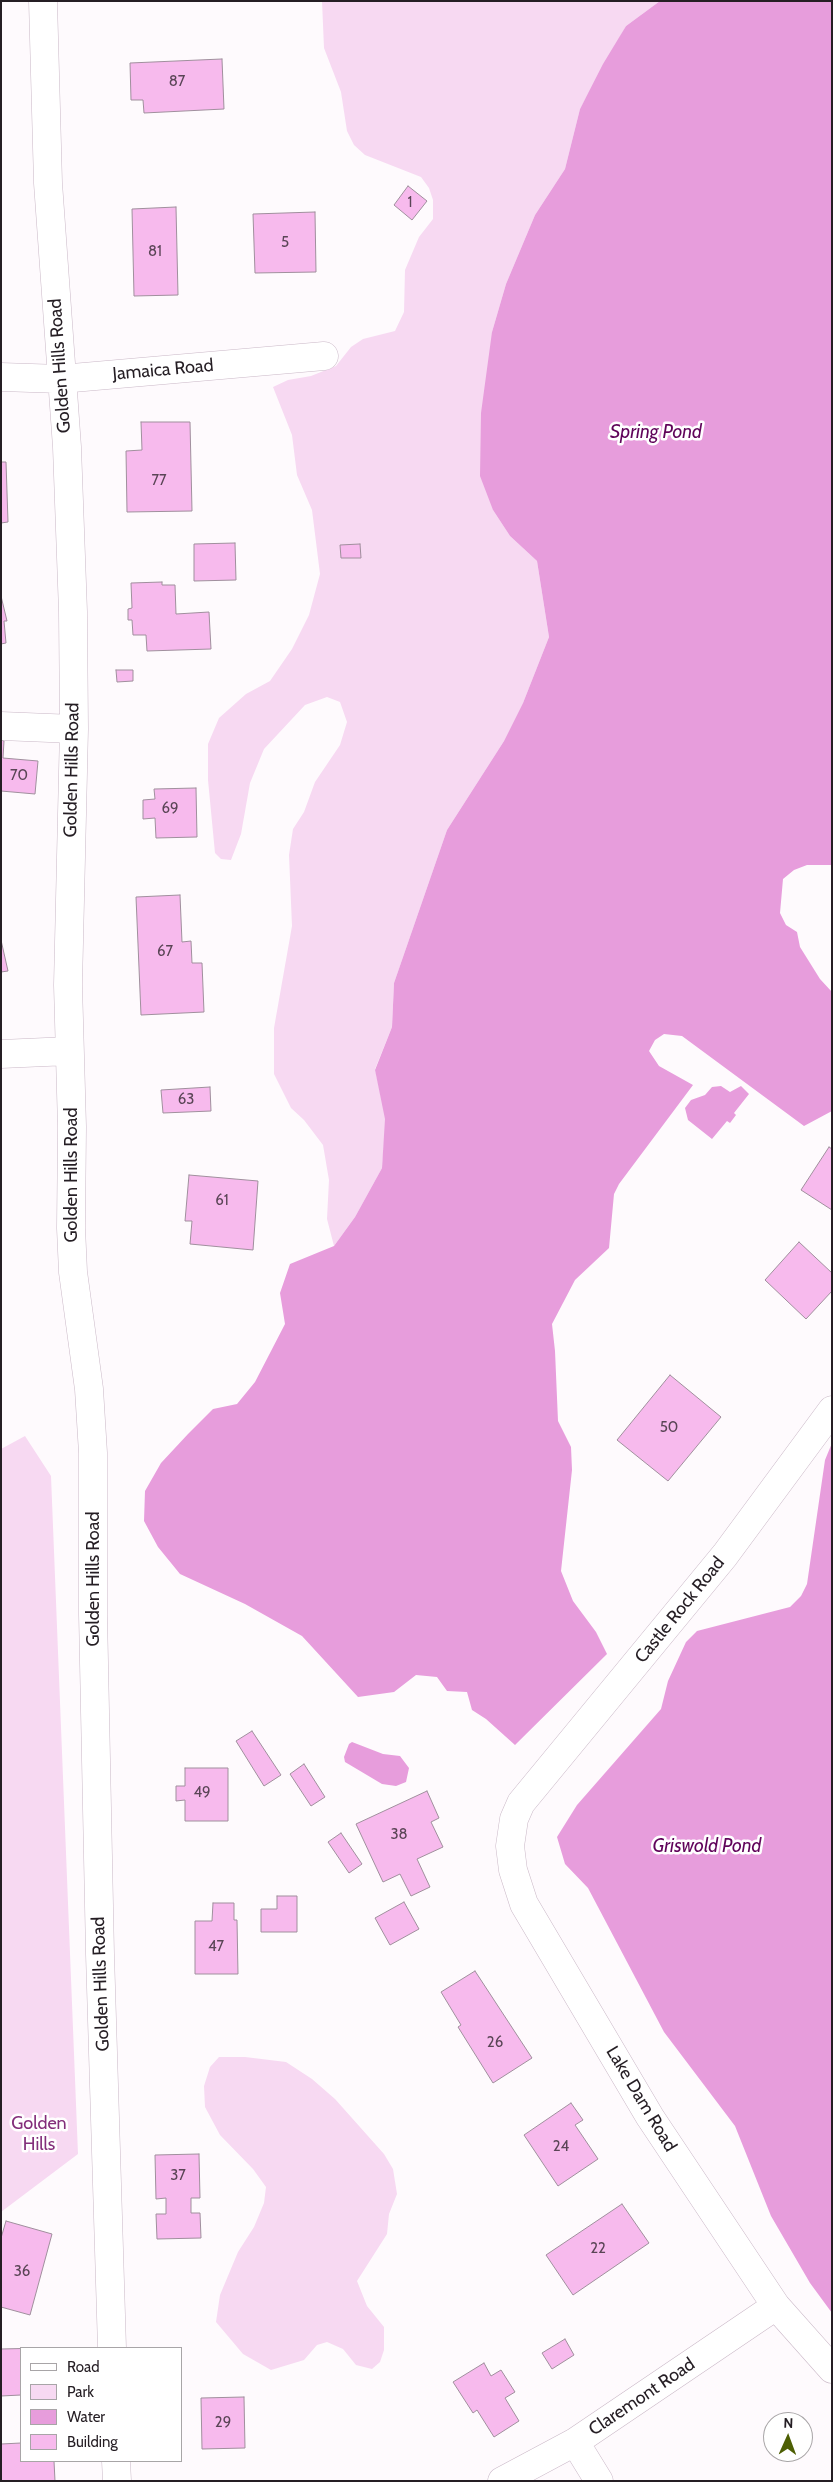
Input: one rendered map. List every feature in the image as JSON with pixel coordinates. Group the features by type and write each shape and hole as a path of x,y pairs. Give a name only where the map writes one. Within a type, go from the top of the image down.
{"street":[{"name":"Golden Hills Road","path":"43,1 48,183 71,518 74,729 68,984 73,1272 88,1381 93,1445 93,1614 99,1944 112,2347"},
{"name":"Jamaica Road","path":"1,378 61,379 324,356"},
{"path":"1,726 74,729"},
{"path":"1,1054 69,1051"},
{"name":"Castle Rock Road","path":"521,1803 725,1555 832,1410"},
{"name":"Lake Dam Road","path":"521,1803 514,1819 510,1846 513,1870 524,1904 650,2117 776,2306 832,2369"},
{"name":"Claremont Road","path":"502,2481 575,2442 776,2306"},
{"path":"575,2442 598,2481"},
{"path":"116,2462 117,2481"}],"green space":[{"path":"322,1 660,1 626,26 580,109 565,169 535,215 506,284 492,332 493,510 510,536 537,561 549,637 523,703 504,741 447,830 394,983 392,1027 375,1069 386,1119 382,1168 355,1217 334,1246 327,1219 329,1180 323,1145 304,1120 291,1108 274,1074 274,1028 292,926 289,855 293,829 304,812 315,782 340,745 347,722 340,702 327,697 305,705 264,749 250,783 241,834 231,860 221,859 215,853 208,780 208,744 219,718 246,694 270,681 292,649 309,615 320,574 312,510 297,475 292,435 273,387 288,380 311,376 336,366 351,347 363,339 395,331 404,312 405,270 419,237 433,219 433,200 429,188 421,177 365,155 354,145 347,131 341,92 324,48"},
{"name":"Golden Hills","path":"25,1436 51,1476 78,2154 1,2212 1,1449"},
{"path":"219,2057 245,2057 286,2062 312,2079 335,2099 384,2154 393,2169 397,2194 389,2214 387,2234 357,2281 367,2306 384,2327 384,2350 380,2362 372,2369 356,2365 343,2349 327,2342 317,2345 304,2360 271,2370 243,2354 216,2322 220,2295 238,2252 254,2227 264,2203 266,2187 253,2169 220,2135 205,2107 204,2086 210,2067"}],"water":[{"name":"Spring Pond","path":"660,1 832,1 832,865 807,865 794,870 783,879 780,913 786,925 797,932 800,947 820,979 832,992 832,1111 804,1126 682,1036 664,1034 655,1040 649,1051 659,1066 693,1085 619,1184 614,1194 609,1248 575,1280 552,1324 558,1421 571,1447 572,1470 561,1571 573,1601 596,1632 607,1654 515,1745 486,1719 472,1710 467,1692 447,1691 437,1677 416,1675 394,1692 358,1697 302,1636 245,1604 180,1574 158,1547 144,1521 145,1491 161,1463 213,1409 237,1404 255,1382 285,1324 280,1293 290,1264 334,1246 355,1217 382,1168 385,1119 375,1070 392,1027 394,983 447,830 504,741 523,703 549,637 537,561 510,536 493,510 480,476 481,413 492,332 506,284 535,215 565,169 580,109 603,64 626,26"},
{"path":"721,1086 730,1092 741,1086 749,1094 734,1113 736,1115 730,1123 727,1121 712,1139 688,1120 685,1108 691,1100 705,1095 712,1087"},
{"name":"Griswold Pond","path":"832,1443 832,2313 810,2283 771,2216 735,2126 664,2032 588,1888 565,1864 557,1837 577,1805 661,1709 668,1681 686,1642 697,1631 790,1607 801,1596 807,1584 825,1460"},
{"path":"352,1742 383,1754 400,1756 409,1768 406,1782 396,1786 382,1784 345,1762 344,1757 349,1744"}],"building":[{"path":"222,59 224,109 144,113 143,100 131,100 130,63"},
{"path":"408,186 427,201 412,220 394,205"},
{"path":"176,207 178,295 134,296 132,209"},
{"path":"315,212 316,272 255,273 253,214"},
{"path":"141,422 190,422 192,511 127,512 126,451 142,450"},
{"path":"1,462 6,462 8,522 1,523"},
{"path":"235,543 236,580 194,581 194,544"},
{"path":"360,544 361,558 341,558 340,545"},
{"path":"162,582 162,585 175,585 176,614 209,612 211,649 147,651 146,635 133,635 132,620 128,620 128,609 132,608 131,583"},
{"path":"1,596 7,621 4,621 6,643 1,644"},
{"path":"116,670 133,670 133,681 117,682"},
{"path":"1,740 4,741 3,758 38,761 35,794 1,791"},
{"path":"196,788 197,837 156,838 155,818 143,819 143,800 155,799 154,789"},
{"path":"180,895 182,942 191,941 192,963 202,963 204,1012 141,1015 136,897"},
{"path":"1,940 8,971 1,972"},
{"path":"210,1087 211,1111 163,1113 161,1090"},
{"path":"829,1147 832,1149 832,1210 801,1190"},
{"path":"189,1175 258,1181 253,1250 190,1244 192,1221 185,1221"},
{"path":"799,1242 832,1273 832,1291 806,1319 765,1280"},
{"path":"670,1375 721,1417 668,1481 617,1440"},
{"path":"252,1731 281,1775 264,1786 236,1741"},
{"path":"304,1764 325,1797 311,1806 290,1774"},
{"path":"185,1768 228,1768 228,1821 185,1821 185,1800 176,1801 176,1786 185,1786"},
{"path":"427,1791 439,1818 431,1822 443,1847 417,1859 430,1887 411,1896 400,1874 383,1882 356,1824"},
{"path":"341,1833 362,1864 349,1873 328,1842"},
{"path":"277,1896 297,1896 297,1932 261,1932 261,1909 277,1909"},
{"path":"404,1902 419,1929 390,1945 375,1918"},
{"path":"213,1903 234,1903 234,1920 237,1920 238,1974 195,1974 195,1921 212,1921"},
{"path":"475,1971 532,2058 493,2083 458,2027 461,2025 441,1992"},
{"path":"571,2103 583,2120 575,2125 598,2159 558,2186 524,2135"},
{"path":"199,2154 200,2198 191,2198 191,2213 200,2213 201,2238 157,2239 156,2214 166,2214 166,2198 156,2199 155,2155"},
{"path":"622,2204 649,2243 573,2295 546,2255"},
{"path":"6,2221 52,2234 30,2315 1,2307 1,2238"},
{"path":"565,2339 574,2355 552,2369 542,2353"},
{"path":"1,2349 20,2349 20,2395 1,2396"},
{"path":"484,2363 491,2376 501,2370 515,2392 505,2398 519,2421 494,2437 477,2410 473,2413 453,2382"},
{"path":"244,2397 245,2448 202,2449 201,2398"},
{"path":"20,2443 20,2462 54,2462 55,2481 1,2481 1,2444"}]}
